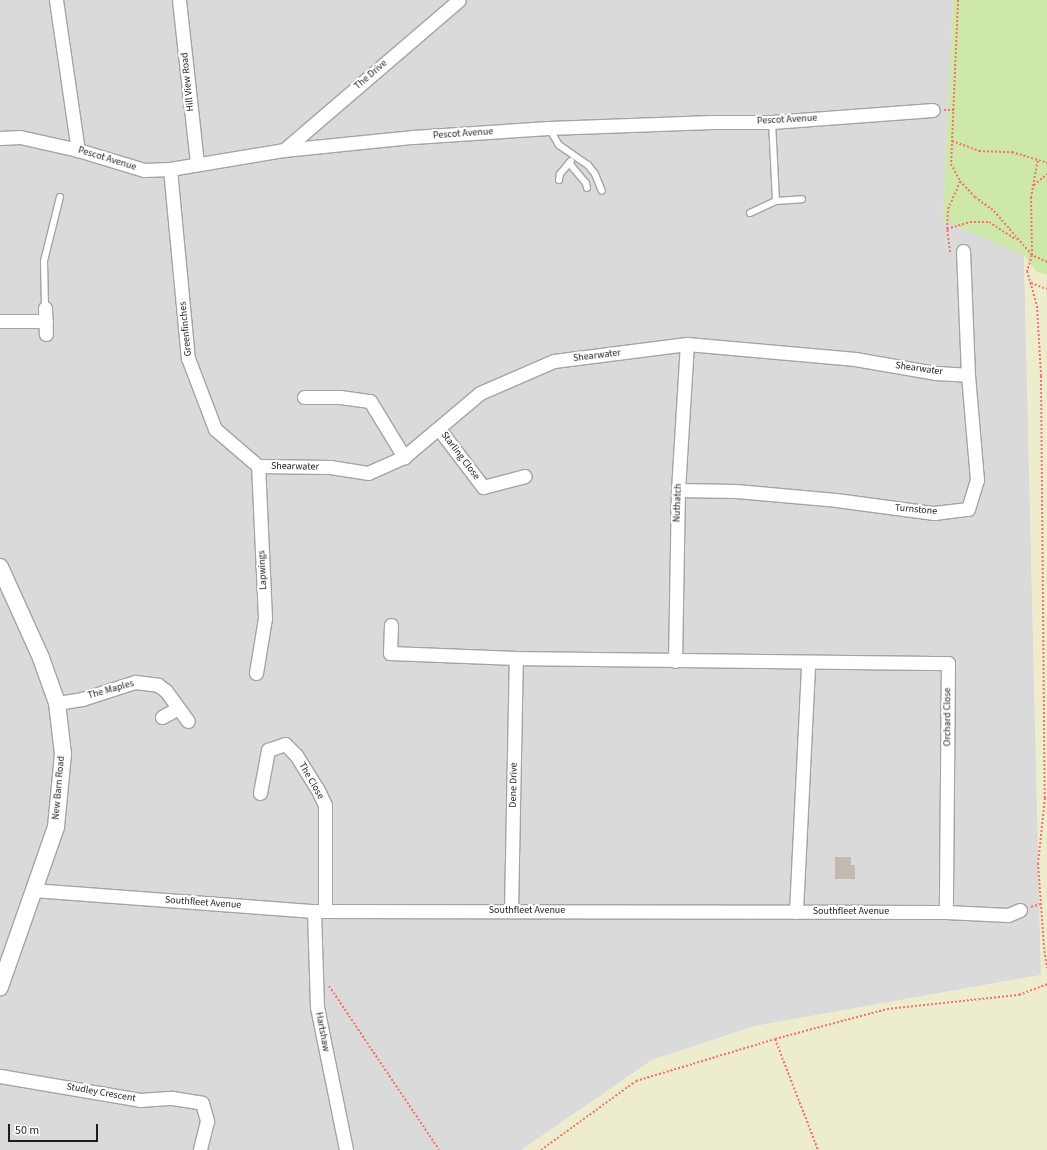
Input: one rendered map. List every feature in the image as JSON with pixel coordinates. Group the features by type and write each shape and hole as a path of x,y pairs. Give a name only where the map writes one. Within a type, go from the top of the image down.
{"street":[{"path":"56,0 78,150"},
{"name":"Hill View Road","path":"180,0 196,164"},
{"name":"The Drive","path":"284,150 459,0"},
{"name":"Pescot Avenue","path":"0,138 20,137 78,150 144,170 170,169 284,150 413,137 549,128 712,122 772,122 933,110"},
{"name":"Greenfinches","path":"170,169 188,358 215,429 258,466"},
{"name":"Turnstone","path":"678,490 736,491 836,500 934,513 968,509 976,480 968,375 963,251"},
{"path":"0,321 46,327 45,308"},
{"name":"Shearwater","path":"258,466 330,467 368,472 404,457 439,429 480,392 554,361 688,344 855,359 936,373 968,375"},
{"name":"Nuthatch","path":"675,661 678,490 688,344"},
{"path":"304,397 340,397 370,401 404,457"},
{"name":"Starling Close","path":"439,429 484,487 525,476"},
{"name":"Lapwings","path":"256,673 265,618 258,466"},
{"name":"New Barn Road","path":"0,567 41,658 57,703 63,754 56,827 0,987"},
{"path":"391,625 390,653 516,658 675,661"},
{"name":"Dene Drive","path":"511,911 516,658"},
{"name":"Orchard Close","path":"675,661 948,663 946,912"},
{"path":"796,912 808,663"},
{"name":"The Maples","path":"57,703 82,699 135,682 158,685 166,692 188,721"},
{"path":"162,717 178,708"},
{"name":"The Close","path":"260,793 268,750 285,744 296,755 317,788 325,805 320,911"},
{"name":"Southfleet Avenue","path":"34,890 320,911 946,912 1008,915 1020,910"},
{"name":"Hartshaw","path":"320,911 317,1006 346,1150"},
{"name":"Studley Crescent","path":"0,1076 140,1100 172,1098 202,1103 207,1120 200,1150"}],"lane":[{"path":"772,122 776,201"},
{"path":"549,128 559,146 588,165 595,174 602,191"},
{"path":"559,180 560,174 575,156"},
{"path":"569,163 586,182 587,188"},
{"path":"45,308 44,261 60,197"},
{"path":"750,213 776,201 802,200"}],"path":[{"path":"958,0 951,164 960,182 975,197 994,211 1032,255 1047,262"},
{"path":"952,141 979,151 1012,152 1047,163"},
{"path":"1038,160 1031,198 1032,255 1027,271 1037,306 1041,376 1045,798 1038,863 1047,968"},
{"path":"1033,186 1047,174"},
{"path":"960,182 948,209 947,229 952,261 964,270"},
{"path":"947,229 970,222 989,222 1020,242"},
{"path":"1031,284 1047,288"},
{"path":"541,1150 636,1081 775,1038 887,1009 1019,995 1047,984"},
{"path":"328,985 439,1150"},
{"path":"775,1038 818,1150"}],"shaded area":[{"path":"0,0 953,0 943,220 1024,255 1041,975 755,1026 652,1060 521,1150 0,1150"}],"green space":[{"path":"953,0 1047,0 1047,275 1036,271 1024,255 943,220"},
{"path":"1024,255 1036,271 1047,275 1047,1150 522,1150 652,1060 755,1026 1041,975"}],"building":[{"path":"835,857 851,857 851,865 855,865 855,879 835,879"}]}
